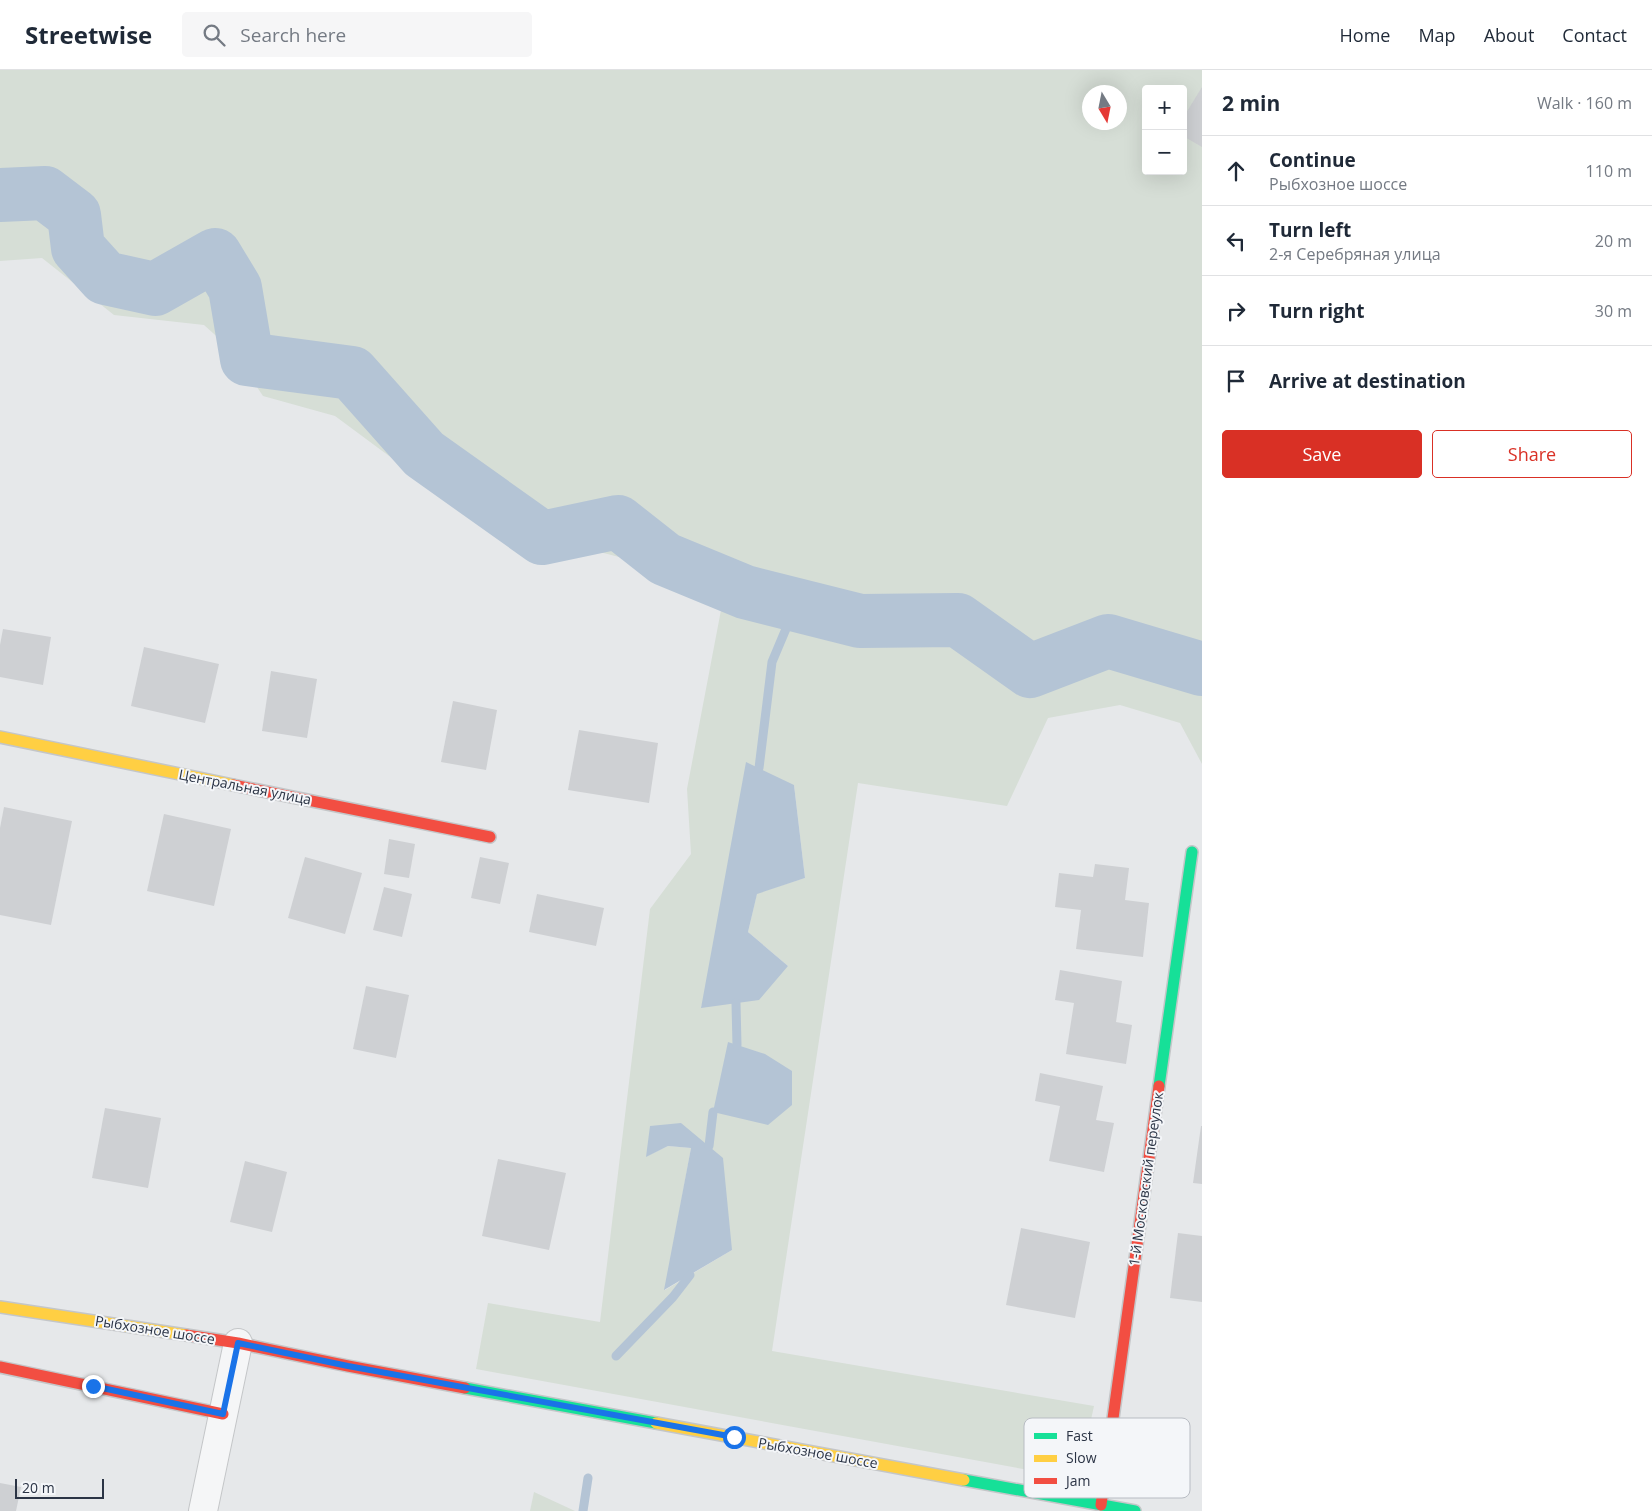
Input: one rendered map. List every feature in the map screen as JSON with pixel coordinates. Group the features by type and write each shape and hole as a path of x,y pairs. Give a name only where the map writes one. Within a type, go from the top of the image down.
{"street":[{"name":"Центральная улица","path":"0,737 490,837"},
{"name":"1-й Московский переулок","path":"1114,1418 1192,852"},
{"name":"Рыбхозное шоссе","path":"0,1307 238,1343 348,1366 1024,1491"},
{"path":"202,1511 238,1343"},
{"path":"0,1367 223,1414"},
{"name":"Рыбхозное шоссе","path":"1064,1498 1135,1511"},
{"name":"1-й Московский переулок","path":"1102,1505 1103,1498"}],"shaded area":[{"path":"0,70 1202,70 1202,764 1180,723 1120,705 1048,718 1007,806 858,783 772,1351 1094,1406 1091,1418 1024,1418 1024,1469 476,1369 488,1303 600,1322 650,909 691,854 687,789 721,610 619,557 503,527 462,510 335,416 263,396 233,351 204,325 114,315 42,258 0,261","holes":["794,785 805,878 757,893 748,932 788,966 701,1007","681,1123 732,1250 665,1290 691,1148 668,1146 647,1156"]},
{"path":"534,1492 575,1511 530,1511"}],"water":[{"path":"746,762 794,785 805,878 757,894 748,932 788,966 759,1000 701,1008"},
{"path":"728,1042 765,1054 792,1071 792,1105 768,1125 713,1112"},
{"path":"681,1123 723,1158 732,1250 664,1290 691,1148 668,1146 646,1157 650,1126"}],"building":[{"path":"1202,87 1202,147 1187,138 1187,111"},
{"path":"3,629 51,637 43,685 0,677 0,645"},
{"path":"144,647 219,664 205,723 131,706"},
{"path":"271,671 317,679 307,738 262,731"},
{"path":"453,701 497,710 486,770 441,762"},
{"path":"579,730 658,743 649,803 568,790"},
{"path":"4,807 72,821 51,925 0,915 0,828"},
{"path":"164,814 231,829 214,906 147,891"},
{"path":"389,839 415,844 409,878 384,874"},
{"path":"305,857 362,873 345,934 288,918"},
{"path":"480,857 509,863 500,904 471,898"},
{"path":"1095,864 1129,868 1125,900 1149,903 1143,957 1076,949 1081,910 1055,907 1059,873 1093,877"},
{"path":"384,887 412,894 402,937 373,930"},
{"path":"537,894 604,908 596,946 529,932"},
{"path":"1060,970 1122,981 1116,1022 1132,1025 1126,1064 1066,1054 1074,1003 1055,1000"},
{"path":"366,986 409,995 396,1058 353,1049"},
{"path":"1040,1073 1103,1086 1096,1120 1114,1123 1104,1172 1049,1161 1060,1106 1035,1101"},
{"path":"105,1108 161,1118 148,1188 92,1178"},
{"path":"1202,1126 1202,1184 1193,1183"},
{"path":"498,1159 566,1173 549,1250 482,1236"},
{"path":"245,1161 287,1172 272,1232 230,1222"},
{"path":"1021,1228 1090,1242 1075,1318 1006,1305"},
{"path":"1178,1233 1202,1236 1202,1302 1170,1298"},
{"path":"0,1483 21,1487 16,1511 0,1511"}],"waterway":[{"path":"0,195 45,193 74,215 78,248 105,278 155,289 215,255 235,288 247,359 352,373 424,454 542,538 618,522 665,559 745,592 860,621 958,620 1030,671 1108,641 1202,669"},
{"path":"759,768 772,662 796,605"},
{"path":"736,1003 737,1045"},
{"path":"709,1146 713,1112"},
{"path":"616,1356 673,1297 690,1275"},
{"path":"583,1511 588,1478"}],"traffic: fast":[{"path":"1159,1086 1192,852"},
{"path":"465,1388 656,1423"},
{"path":"964,1480 1024,1491"},
{"path":"1063,1498 1135,1511"}],"traffic: slow":[{"path":"0,737 233,785"},
{"path":"0,1307 186,1335"},
{"path":"656,1423 964,1480"}],"traffic: jam":[{"path":"233,785 490,837"},
{"path":"1113,1418 1159,1086"},
{"path":"186,1335 238,1343 465,1388"},
{"path":"0,1367 223,1414"},
{"path":"1101,1505 1102,1498"}],"route":[{"path":"93,1386 223,1414 238,1343 348,1366 734,1437"}]}
